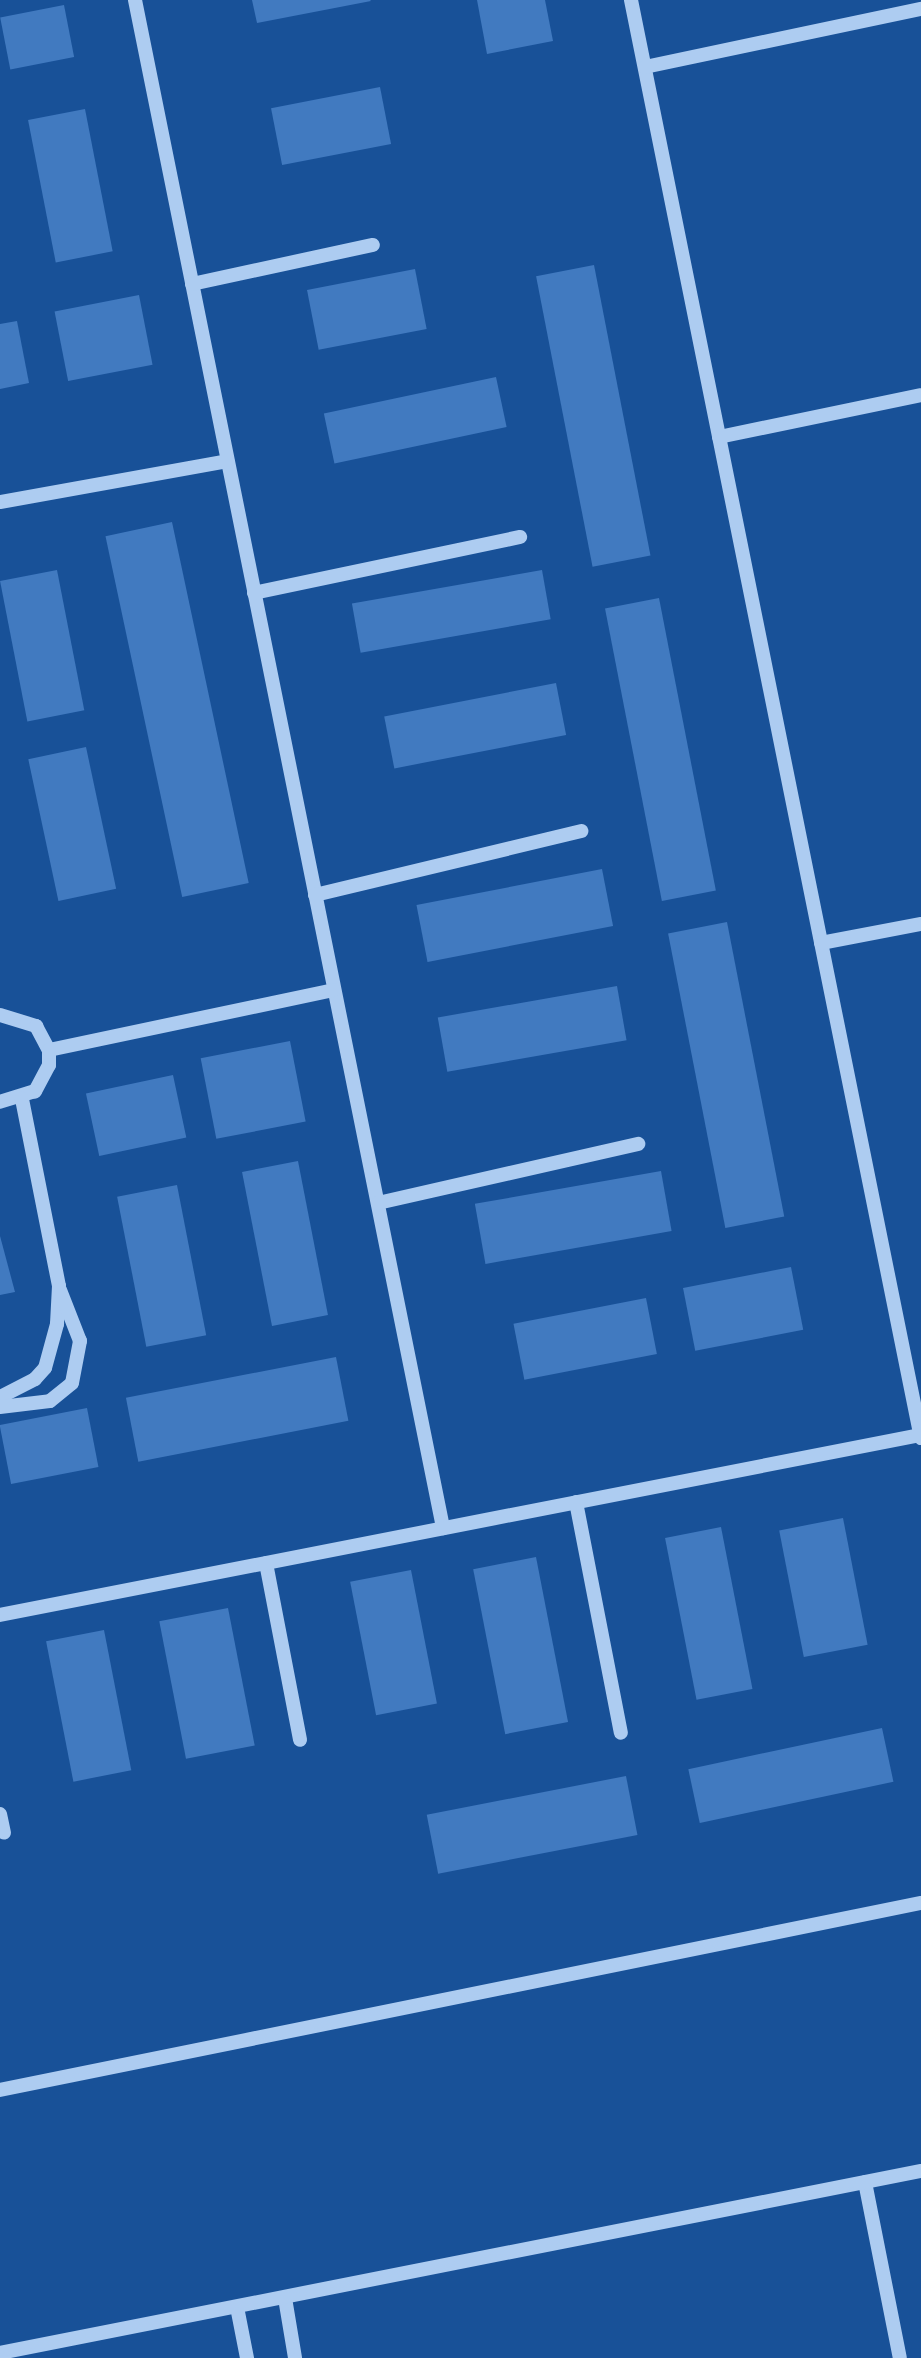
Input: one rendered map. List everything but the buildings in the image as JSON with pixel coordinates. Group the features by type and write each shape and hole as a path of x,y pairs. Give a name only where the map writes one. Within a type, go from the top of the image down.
{"street":[{"path":"135,0 443,1528"},
{"path":"0,1615 921,1436 631,0"},
{"path":"645,67 921,9"},
{"path":"192,284 373,245"},
{"path":"719,437 921,395"},
{"path":"0,502 227,461"},
{"path":"254,593 520,537"},
{"path":"315,895 581,831"},
{"path":"821,943 921,924"},
{"path":"49,1050 334,990"},
{"path":"0,1015 12,1015 36,1026 49,1050 45,1079 22,1099 0,1102"},
{"path":"0,1407 50,1401 63,1393 78,1370 80,1341 59,1286 22,1099"},
{"path":"378,1203 638,1144"},
{"path":"0,1397 35,1379 45,1368 55,1341 59,1286"},
{"path":"576,1502 621,1733"},
{"path":"266,1563 300,1740"},
{"path":"0,1814 4,1833"},
{"path":"0,2090 921,1903"},
{"path":"0,2353 921,2171"},
{"path":"865,2182 900,2358"},
{"path":"285,2298 295,2358"},
{"path":"237,2307 247,2358"}]}
